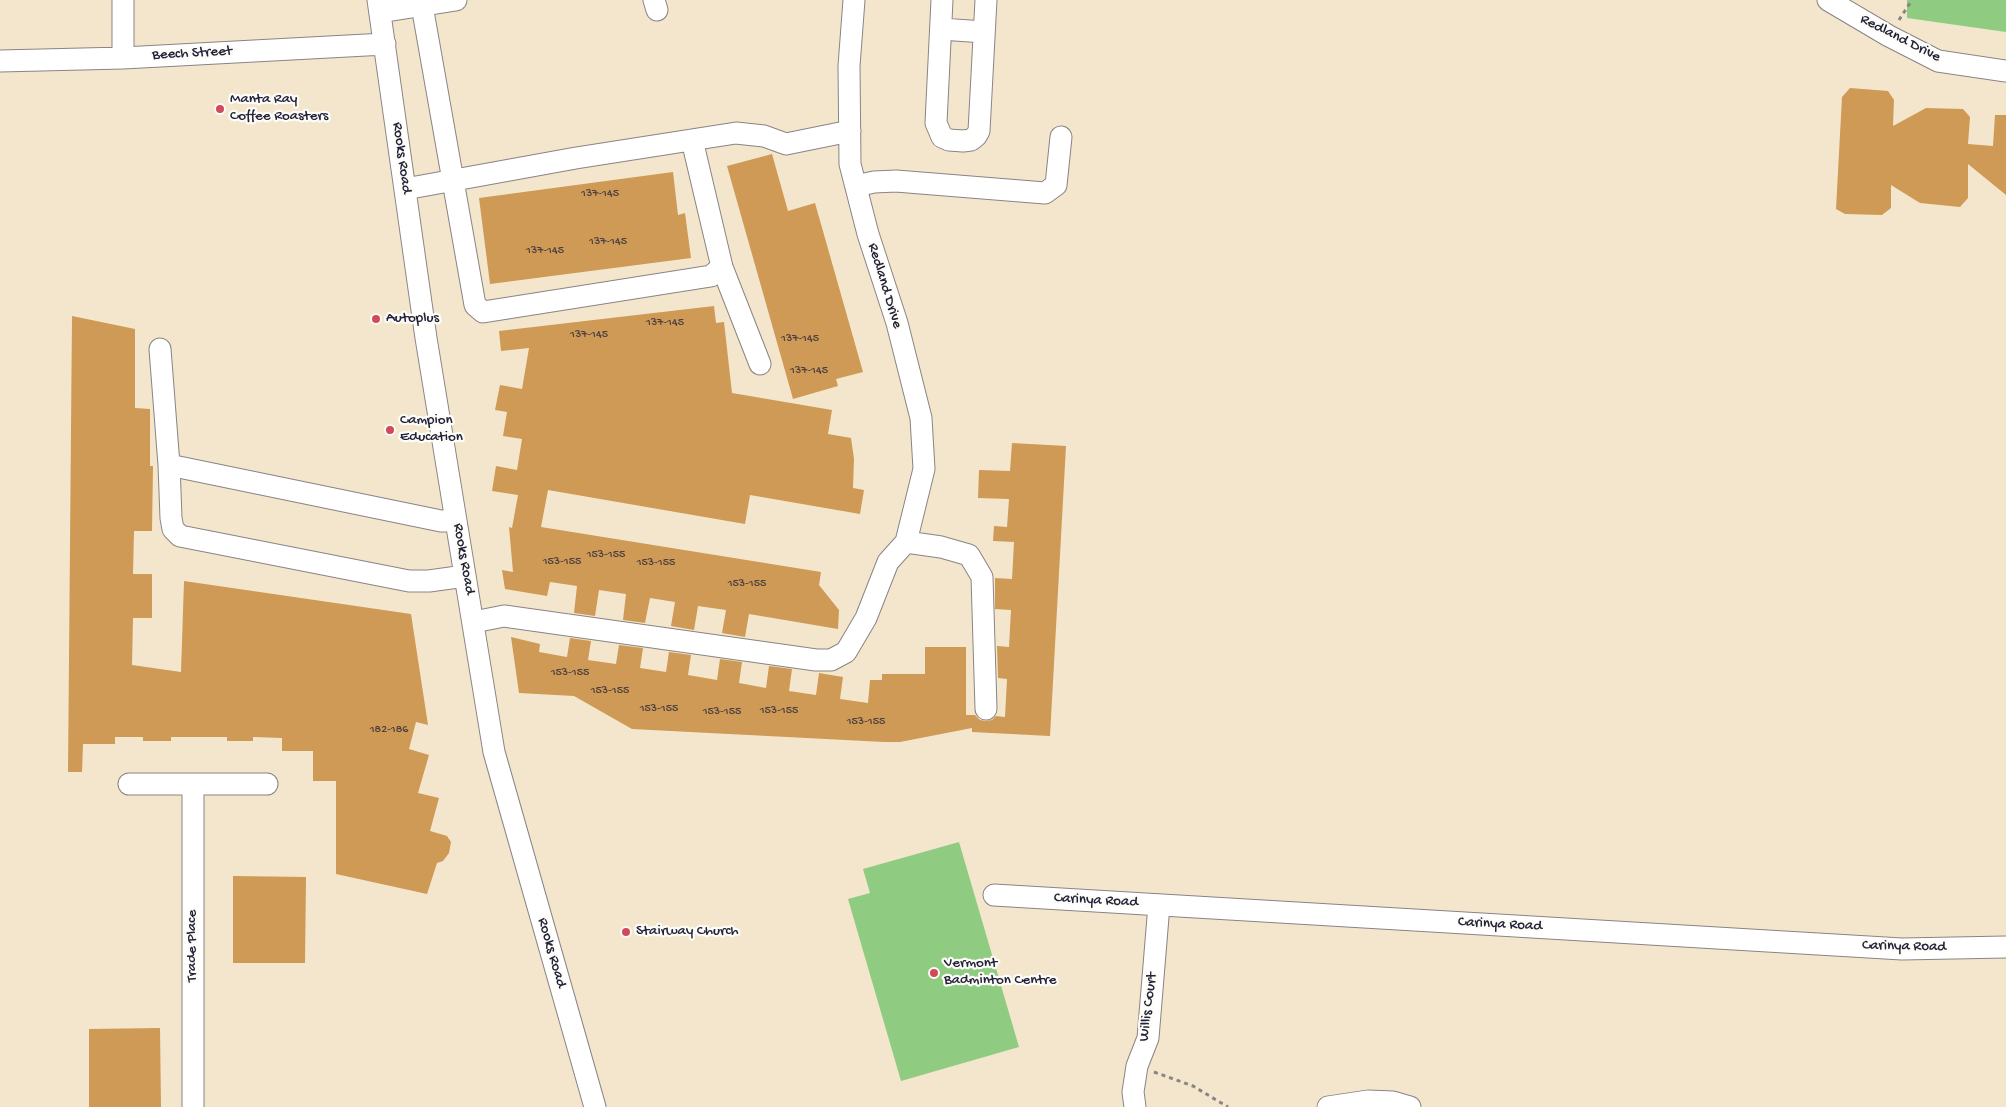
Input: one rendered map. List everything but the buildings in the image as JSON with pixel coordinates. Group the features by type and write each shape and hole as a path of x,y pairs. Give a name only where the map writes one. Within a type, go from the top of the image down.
{"street":[{"path":"123,0 123,58"},
{"path":"379,6 456,0"},
{"name":"Redland Drive","path":"474,622 504,616 790,658 831,660 846,652 866,618 888,562 906,542 924,469 921,418 897,323 868,234 850,164 849,66 854,0"},
{"path":"942,0 936,124 942,137 956,141 971,140 979,131 986,0"},
{"name":"Redland Drive","path":"1828,0 1889,36 1938,61 2006,71"},
{"path":"422,3 475,305 483,312 711,276 722,267"},
{"name":"Rooks Road","path":"379,6 426,338 494,752 595,1107"},
{"path":"941,29 984,32"},
{"name":"Beech Street","path":"0,61 123,58 385,44"},
{"path":"405,188 576,158 736,133 764,136 786,144 850,131"},
{"path":"856,186 874,182 896,181 1045,193 1056,185 1061,138"},
{"path":"692,140 722,267 760,364"},
{"path":"160,349 171,518 173,529 180,536 409,581 429,581 465,576"},
{"path":"169,465 441,521 456,521"},
{"path":"906,542 941,547 969,555 982,577 986,709"},
{"path":"129,784 193,786 267,784"},
{"name":"Trade Place","path":"193,786 193,1107"},
{"name":"Carinya Road","path":"994,895 1902,949 2006,946"},
{"name":"Willis Court","path":"1135,1107 1133,1092 1137,1066 1148,1038 1159,905"},
{"path":"1328,1107 1368,1101 1393,1102 1410,1107"}],"path":[{"path":"1889,36 1912,0"},
{"path":"1137,1066 1193,1086 1228,1107"}],"green space":[{"path":"1907,0 2006,0 2006,32 1907,18"},
{"name":"Vermont Badminton Centre","path":"959,842 1019,1047 901,1081 848,899 870,893 863,869"}],"place":[{"name":"Manta Ray Coffee Roasters","path":"220,109"},
{"name":"Autoplus","path":"376,319"},
{"name":"Campion Education","path":"390,430"},
{"name":"Stairway Church","path":"626,932"},
{"name":"Vermont Badminton Centre","path":"934,973"}]}
